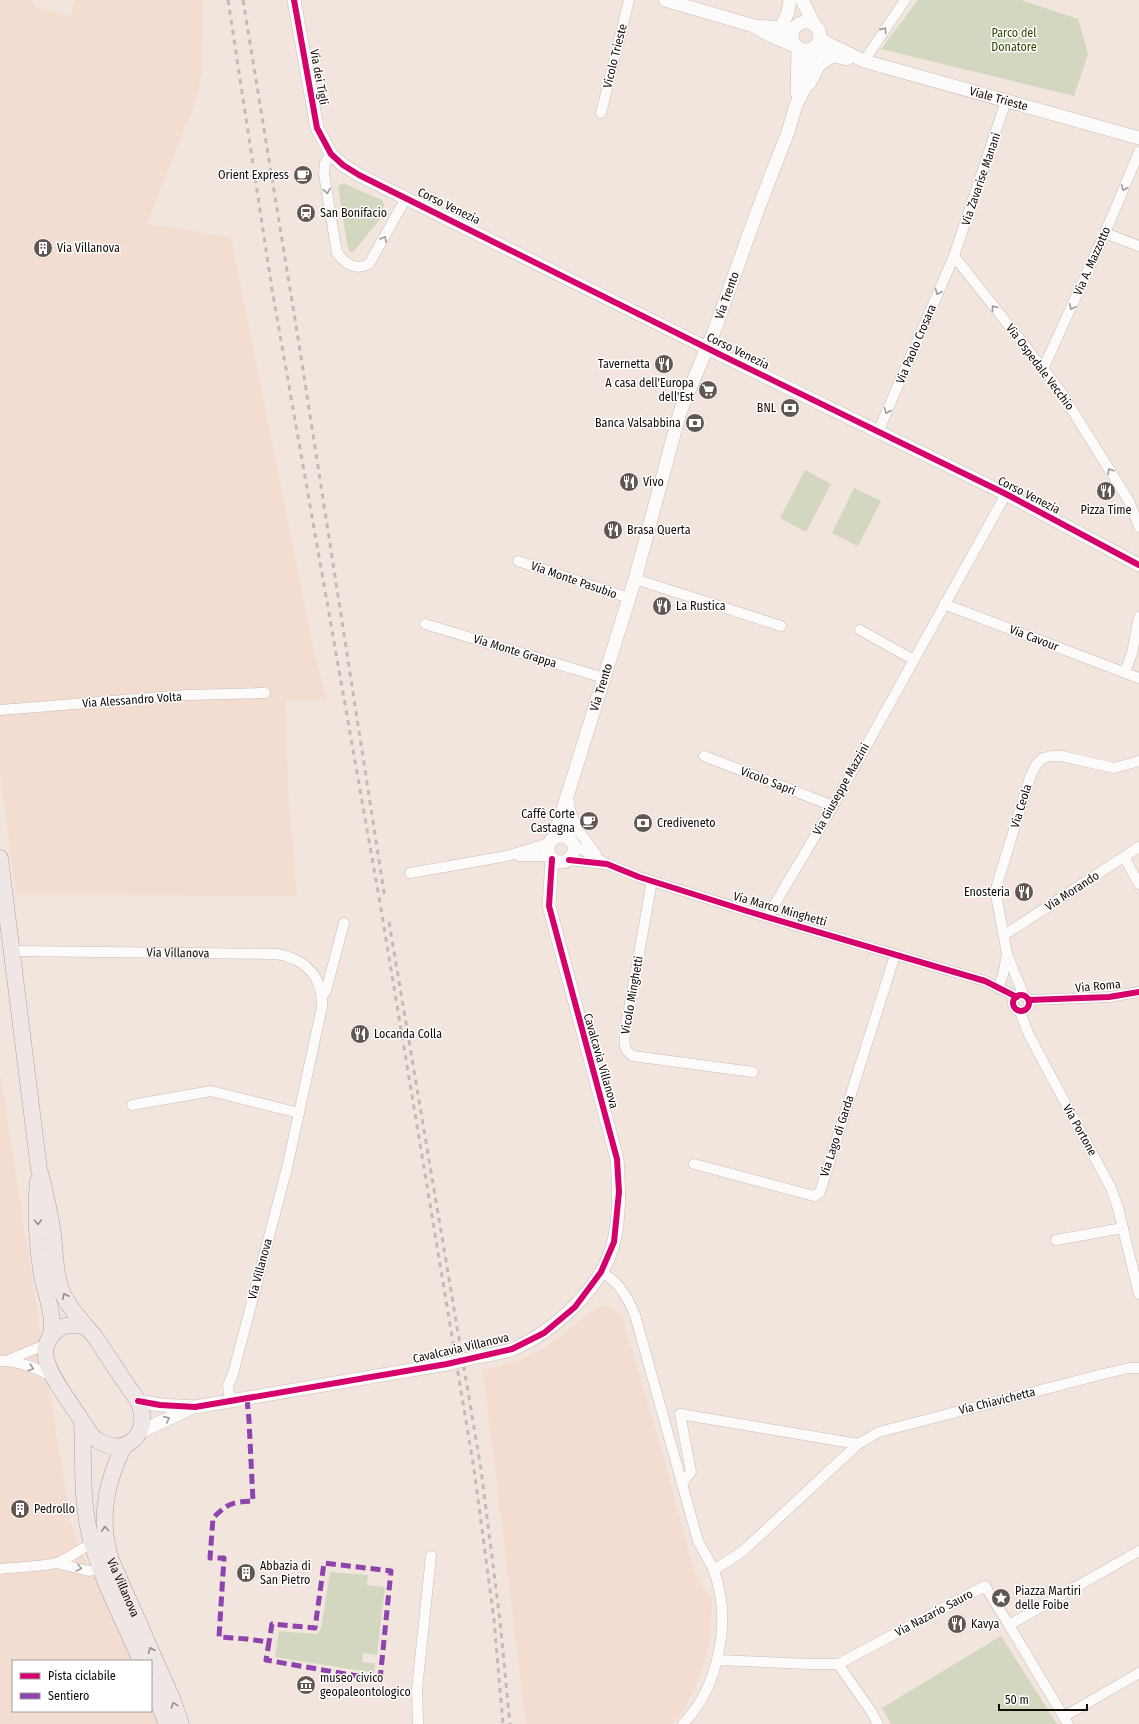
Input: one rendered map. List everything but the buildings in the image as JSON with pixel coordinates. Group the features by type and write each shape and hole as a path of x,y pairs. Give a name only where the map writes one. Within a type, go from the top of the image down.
{"main road":[{"path":"0,858 3,909 12,951 39,1169 48,1202 60,1287 72,1309 88,1327 138,1401 142,1414 140,1432 133,1441 124,1446 116,1447 98,1441 89,1433 55,1378 46,1358 46,1349 53,1327 40,1256 36,1200 39,1169"},
{"path":"49,1338 56,1330 65,1326 74,1324 88,1327"},
{"name":"Via Villanova","path":"82,1420 87,1518 92,1544 141,1660"},
{"name":"Via Villanova","path":"124,1446 113,1470 106,1499 105,1530 107,1545 111,1560 169,1691 181,1724"},
{"path":"152,1686 167,1724"}],"street":[{"name":"Via dei Tigli","path":"294,0 317,128 331,154"},
{"name":"Vicolo Trieste","path":"602,113 629,0"},
{"name":"Viale Trieste","path":"665,0 754,26 791,28 804,23 815,26"},
{"path":"791,0 792,39 807,46 819,34 802,0"},
{"path":"862,60 905,0"},
{"name":"Viale Trieste","path":"754,26 767,34 807,46 818,52 832,56 862,60 1139,138"},
{"name":"Viale Trieste","path":"807,46 835,48 853,54 862,60"},
{"name":"Via Trento","path":"796,105 804,89 810,58 807,46"},
{"name":"Via Trento","path":"568,795 571,841 574,853 556,853 568,795 635,579 680,412 715,329 757,212 788,132 796,105 807,46"},
{"path":"804,89 808,86 819,65 832,56"},
{"name":"Via Zavarise Manani","path":"954,256 1006,101"},
{"name":"Via A. Mazzotto","path":"1043,369 1105,233 1139,152"},
{"name":"Corso Venezia","path":"331,154 343,165 359,175 706,348 1006,494 1139,565"},
{"path":"331,154 325,163 324,174 338,253 344,261 352,266 362,268 369,264 406,198"},
{"path":"1105,233 1139,246"},
{"name":"Via Ospedale Vecchio","path":"954,256 1059,389 1129,501 1139,526"},
{"name":"Via Paolo Crosara","path":"878,432 954,256"},
{"name":"Via Giuseppe Mazzini","path":"767,917 832,806 1006,494"},
{"name":"Via Monte Pasubio","path":"518,561 629,598"},
{"path":"635,579 781,626"},
{"name":"Via Cavour","path":"944,604 1139,678"},
{"path":"1125,672 1132,653 1139,617"},
{"name":"Via Monte Grappa","path":"425,624 604,678"},
{"path":"860,630 914,660"},
{"name":"Via Alessandro Volta","path":"0,710 187,696 265,693"},
{"name":"Vicolo Sapri","path":"704,756 832,806"},
{"name":"Via Ceola","path":"1022,1003 1007,954 997,900 997,885 1030,777 1036,765 1043,758 1051,756 1061,756 1114,768 1139,761"},
{"name":"Via Marco Minghetti","path":"568,795 572,817 577,829 591,849 606,864"},
{"path":"556,853 561,835 571,841"},
{"name":"Via Marco Minghetti","path":"571,841 606,864"},
{"name":"Via Morando","path":"1004,934 1139,847"},
{"name":"Via Marco Minghetti","path":"410,873 507,856 556,853 606,864 652,881 767,917 895,956 985,981"},
{"name":"Cavalcavia Villanova","path":"138,1401 160,1405 195,1407 448,1364 512,1349 544,1333 575,1307 601,1272 614,1242 618,1215 619,1192 617,1159 549,906 556,853"},
{"path":"1124,857 1139,884"},
{"name":"Vicolo Minghetti","path":"652,881 625,1031 624,1047 633,1056 753,1072"},
{"name":"Via Villanova","path":"322,996 326,991 344,923"},
{"name":"Via Villanova","path":"12,951 277,954 292,957 306,966 319,985 322,996 322,1006 285,1175 233,1374 228,1386 230,1401"},
{"name":"Via Ceola","path":"998,988 1004,975 1007,954"},
{"name":"Via Lago di Garda","path":"694,1164 814,1196 820,1192 895,956"},
{"path":"985,981 1022,1003"},
{"path":"985,981 1022,1003"},
{"name":"Via Roma","path":"1022,1003 1139,994"},
{"name":"Via Portone","path":"1022,1003 1029,1036 1111,1188 1123,1228 1139,1294"},
{"path":"132,1105 210,1091 299,1113"},
{"path":"1056,1240 1123,1228"},
{"path":"601,1272 611,1278 628,1297 698,1541 714,1570 721,1606 721,1634 718,1660 708,1688 693,1714 683,1724"},
{"path":"3,1361 42,1346 49,1338"},
{"path":"3,1361 44,1372 55,1378"},
{"name":"Via Chiavichetta","path":"714,1570 743,1551 858,1444 879,1432 1103,1374 1129,1368 1139,1368"},
{"name":"Cavalcavia Villanova","path":"140,1432 195,1407"},
{"path":"682,1483 691,1472 680,1414 858,1444"},
{"path":"0,1569 56,1563 92,1544"},
{"path":"1139,1551 1009,1625 1067,1720 1139,1673"},
{"path":"418,1724 418,1689 430,1556"},
{"path":"56,1563 89,1571 101,1568"},
{"name":"Via Nazario Sauro","path":"718,1660 838,1664 985,1586 1009,1625"},
{"path":"838,1664 871,1711 878,1724"}],"shaded area":[{"path":"0,0 33,0 34,7 71,16 75,0 203,0 202,74 196,100 147,224 231,237 315,656 327,700 285,701 289,802 297,896 16,895 0,771"},
{"path":"0,1072 70,1521 89,1571 98,1572 135,1660 12,1660 12,1712 152,1712 152,1705 159,1724 0,1724"},
{"path":"606,1305 622,1317 665,1462 694,1572 712,1601 711,1627 706,1659 695,1688 679,1717 672,1724 526,1724 483,1371 531,1356 543,1349 598,1307"}],"green space":[{"name":"Parco del Donatore","path":"918,0 1021,0 1078,19 1088,54 1074,96 881,49"},
{"path":"343,183 382,200 384,205 383,216 353,252 349,251 347,244 338,186"},
{"path":"805,470 831,484 806,532 780,518"},
{"path":"854,488 881,501 858,546 832,533"},
{"path":"330,1572 368,1575 367,1585 385,1587 377,1655 363,1653 362,1662 375,1663 374,1673 275,1657 279,1631 317,1634 321,1629"},
{"path":"1001,1636 1057,1724 891,1724 882,1708"}],"railway":[{"path":"228,0 272,289 381,909 474,1469 494,1620 503,1724"},
{"path":"243,0 299,344 385,899"},
{"path":"389,922 481,1469 500,1621 510,1724"}],"marked path":[{"path":"247,1399 253,1501 231,1504 213,1518 210,1558 224,1558 219,1637 269,1642 266,1660 380,1680 391,1571 324,1563 315,1628 272,1624 269,1642"}],"cycle path":[{"path":"294,0 317,128 331,154 343,165 359,175 723,356 1006,494 1139,565"},
{"path":"138,1401 160,1405 195,1407 447,1364 512,1349 544,1333 575,1307 601,1272 614,1242 619,1192 617,1159 549,906 552,859"},
{"path":"569,860 607,864 639,877 750,912 985,981 1017,997"},
{"path":"1029,1000 1109,997 1139,992"},
{"path":"1018,995 1024,995 1029,1000 1029,1003 1027,1009 1024,1011 1018,1011 1013,1006 1013,1000 1018,995"}],"place":[{"name":"Orient Express","path":"303,175"},
{"name":"San Bonifacio","path":"306,213"},
{"name":"Via Villanova","path":"43,248"},
{"name":"Tavernetta","path":"664,364"},
{"name":"A casa dell'Europa dell'Est","path":"708,390"},
{"name":"BNL","path":"790,408"},
{"name":"Banca Valsabbina","path":"695,423"},
{"name":"Vivo","path":"629,482"},
{"name":"Pizza Time","path":"1106,491"},
{"name":"Brasa Querta","path":"613,530"},
{"name":"La Rustica","path":"662,606"},
{"name":"Caffè Corte Castagna","path":"589,821"},
{"name":"Crediveneto","path":"643,823"},
{"name":"Enosteria","path":"1024,892"},
{"name":"Locanda Colla","path":"360,1034"},
{"name":"Pedrollo","path":"20,1509"},
{"name":"Abbazia di San Pietro","path":"246,1573"},
{"name":"Piazza Martiri delle Foibe","path":"1001,1598"},
{"name":"Kavya","path":"957,1624"},
{"name":"museo civico geopaleontologico","path":"306,1685"}]}
